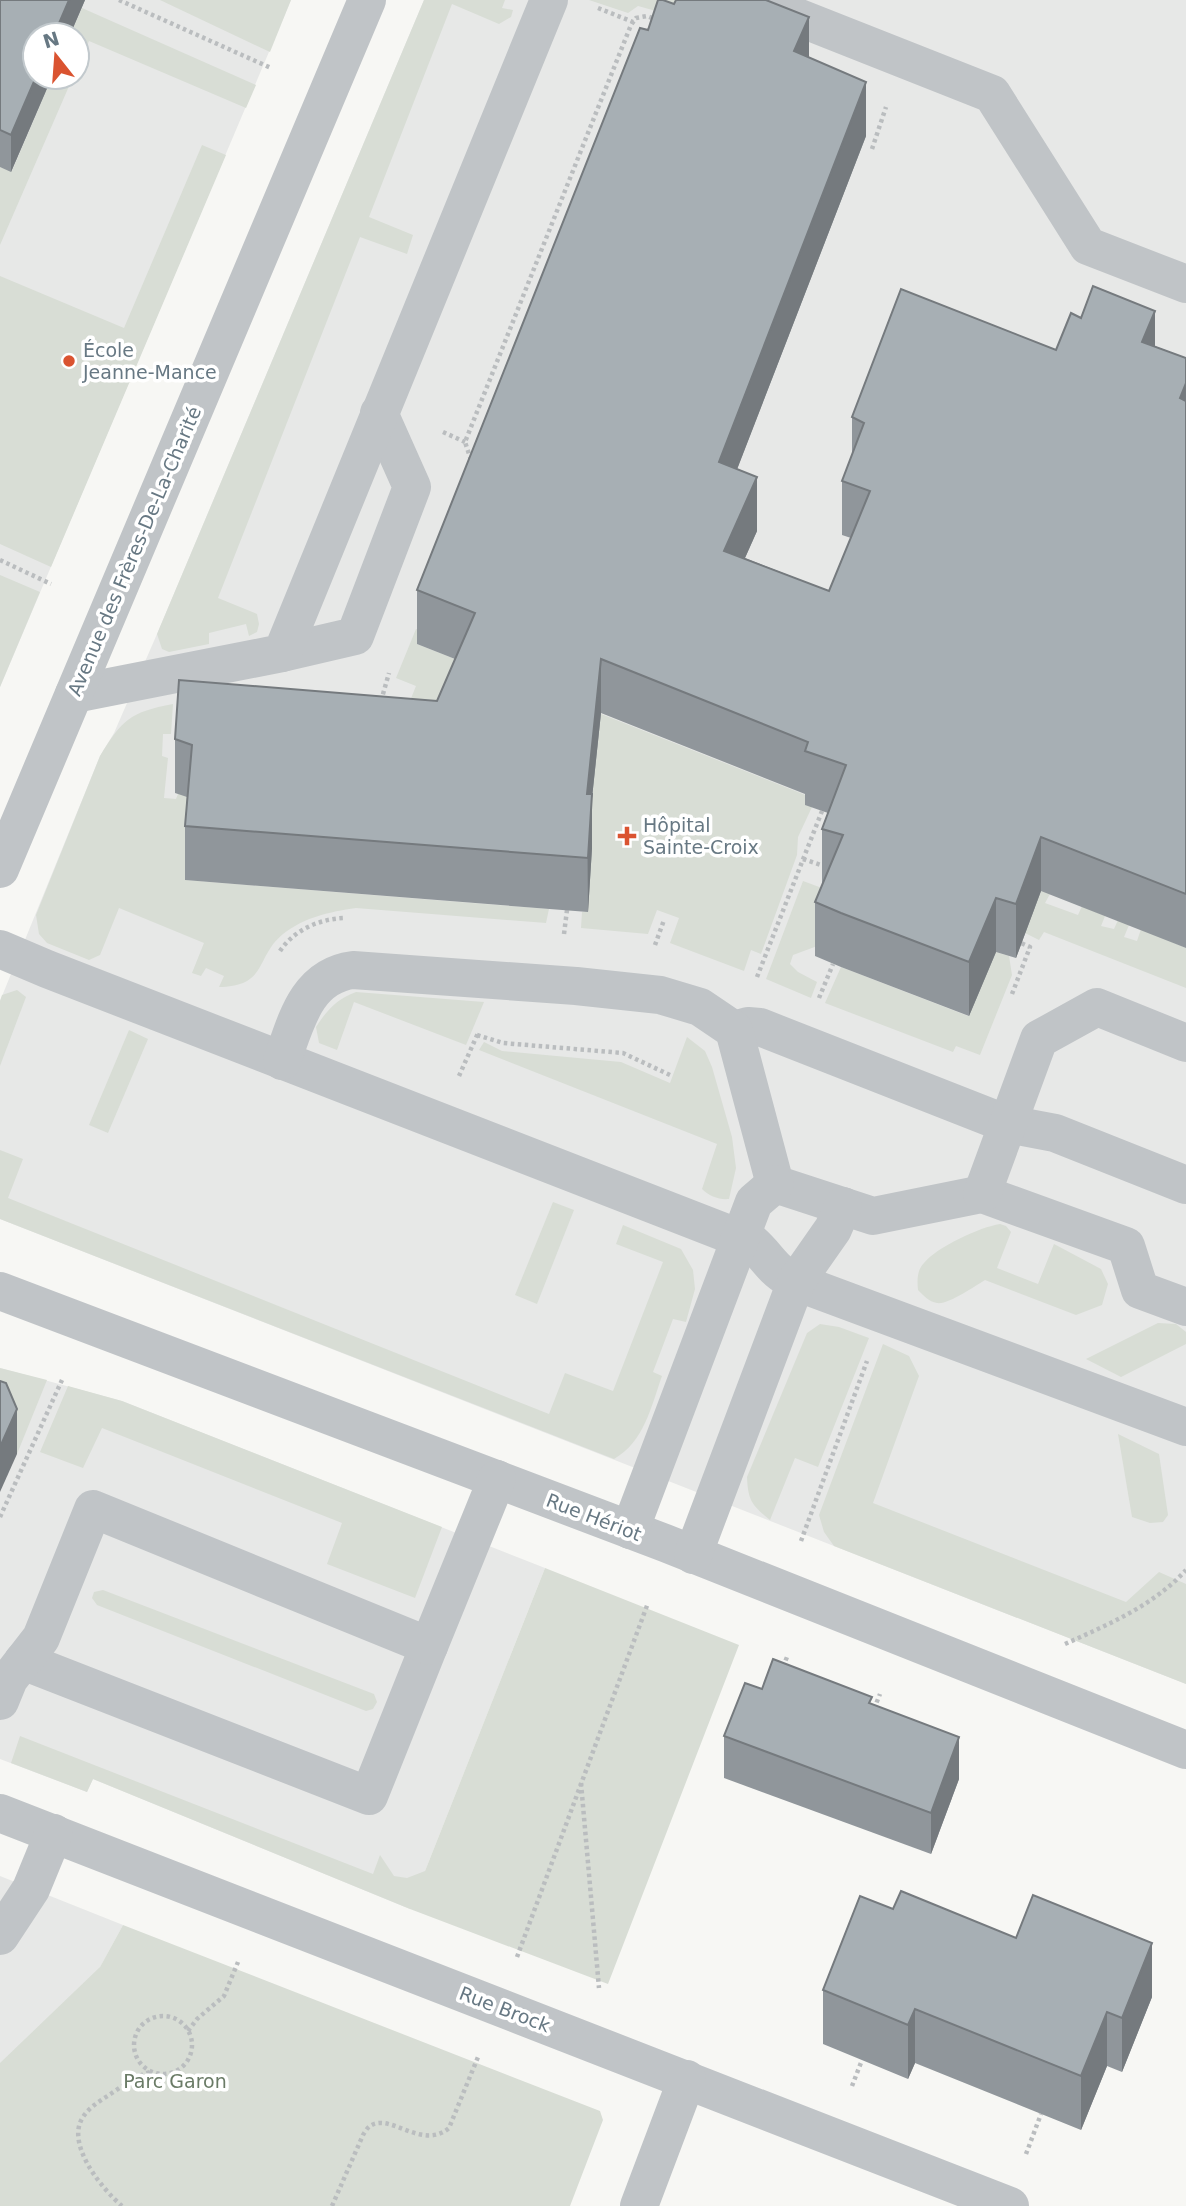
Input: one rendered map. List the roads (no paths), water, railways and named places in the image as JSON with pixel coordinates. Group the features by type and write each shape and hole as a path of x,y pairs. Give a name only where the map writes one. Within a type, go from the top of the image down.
{"street":[{"name":"Avenue des Frères-De-La-Charité","path":"0,869 367,0"},
{"path":"282,653 549,0"},
{"path":"754,0 992,94 1087,246 1186,284"},
{"path":"74,694 355,636 412,487 379,413"},
{"path":"0,949 752,1243 771,1267 796,1282 1186,1427"},
{"path":"282,1061 308,996 330,976 354,970 576,986 660,995 700,1007 734,1030 775,1184"},
{"path":"982,1194 1039,1039 1097,1007 1186,1043"},
{"path":"734,1030 748,1026 760,1027 1007,1124 1055,1133 1186,1185"},
{"path":"775,1184 873,1216 982,1194 1126,1246 1140,1290 1186,1307"},
{"path":"630,1530 754,1202 775,1184"},
{"path":"693,1555 796,1282 833,1229 843,1206"},
{"name":"Rue Hériot","path":"0,1291 630,1530 1186,1750"},
{"path":"429,1646 93,1510 41,1638 8,1679 369,1796 497,1479"},
{"name":"Rue Brock","path":"0,1813 1010,2206"},
{"path":"0,1937 31,1889 54,1833"},
{"path":"639,2206 687,2079"}],"place":[{"name":"École Jeanne-Mance","path":"69,361"},
{"name":"Hôpital Sainte-Croix","path":"627,836"}],"park label":[{"name":"Parc Garon","path":"175,2081"}]}
